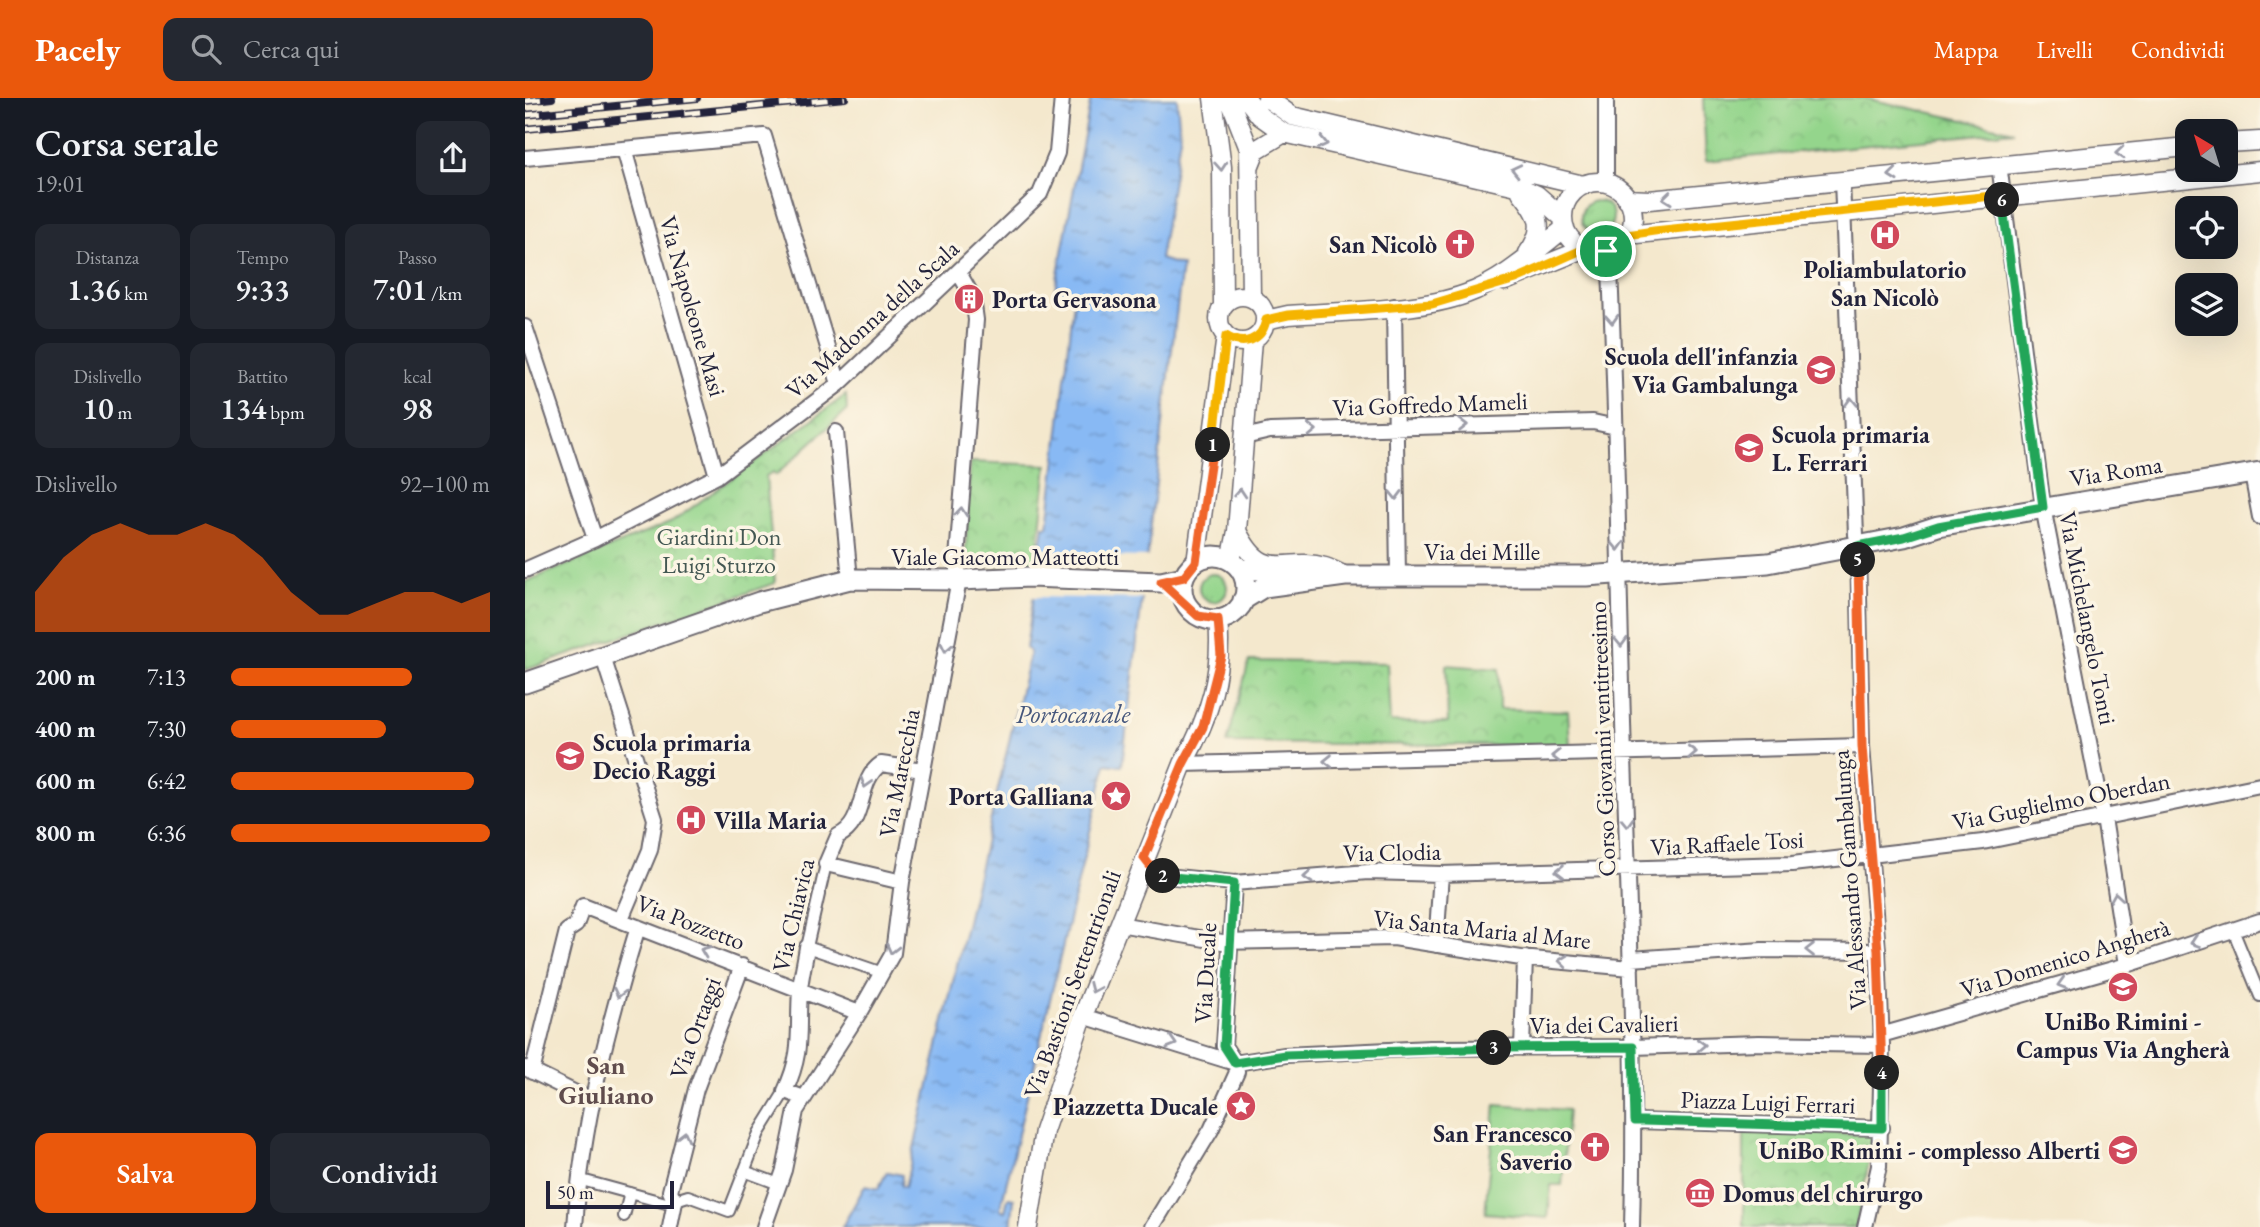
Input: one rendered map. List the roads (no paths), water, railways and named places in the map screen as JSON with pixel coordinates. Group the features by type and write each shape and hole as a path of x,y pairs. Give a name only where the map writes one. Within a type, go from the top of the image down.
{"main road":[{"name":"Via Roma","path":"1619,574 1736,564 1766,553 1857,540 1905,525 1938,526 2256,473"},
{"path":"1161,582 1198,616 1218,619 1231,615 1243,600 1246,584 1235,565 1213,556 1190,569 1184,601"},
{"name":"Via dei Mille","path":"1235,565 1345,576 1619,574"},
{"name":"Viale Giacomo Matteotti","path":"525,683 759,602 850,579 959,580 1030,577 1161,582 1190,569"},
{"name":"Via dei Mille","path":"1243,600 1264,587 1345,576"}],"street":[{"name":"Via Madonna della Scala","path":"525,570 595,539 717,476 839,384 1040,194 1057,153 1062,98"},
{"path":"1190,569 1226,336 1219,322 1223,305 1222,167 1213,98"},
{"path":"1229,98 1245,135 1250,165 1251,296"},
{"path":"1246,98 1268,124 1283,133 1517,186 1537,195 1564,223 1574,243 1584,249 1606,251 1616,247 1627,235 1633,217 1627,199 1606,183 1583,186 1292,116 1267,98"},
{"path":"1606,98 1606,183"},
{"path":"1250,165 1256,150 1283,133"},
{"path":"525,158 764,136 839,384"},
{"path":"2238,143 2260,141"},
{"path":"1627,199 1649,200 2175,148"},
{"name":"Via Napoleone Masi","path":"624,149 717,476"},
{"name":"Via Michelangelo Tonti","path":"1999,164 2043,507 2104,818 2127,965"},
{"path":"1627,235 2260,171"},
{"name":"Via Alessandro Gambalunga","path":"1842,180 1857,540 1862,746 1878,951 1882,1128"},
{"path":"1517,186 1534,207 1539,222 1538,239 1523,261"},
{"path":"1488,284 1523,261 1564,223 1566,201 1583,186"},
{"path":"1266,320 1288,315 1432,304 1488,284 1516,279 1584,249"},
{"name":"Corso Giovanni ventitreesimo","path":"1606,251 1616,427 1631,963 1635,1121 1632,1227"},
{"name":"Via Marecchia","path":"764,1227 779,1184 796,1111 859,1013 893,953 902,882 959,580 957,558 976,320 972,296 959,273"},
{"path":"1223,305 1235,296 1251,296 1262,306 1266,320 1262,332 1252,340 1238,342 1226,336"},
{"path":"1394,306 1398,576"},
{"path":"525,327 595,539"},
{"path":"1235,565 1252,340"},
{"path":"525,379 541,374"},
{"name":"Via Goffredo Mameli","path":"1244,437 1270,431 1395,427 1593,422 1616,427"},
{"path":"836,432 850,579"},
{"path":"2256,473 2260,517"},
{"name":"Via dei Mille","path":"1237,531 1250,552 1269,565 1323,566 1345,576"},
{"name":"Via Bastioni Settentrionali","path":"1028,1227 1044,1131 1083,1016 1183,764 1203,727 1221,656 1218,619"},
{"path":"603,656 655,827 649,850 621,919"},
{"path":"1183,764 1862,746"},
{"name":"Via Chiavica","path":"785,1091 796,1067 801,1032 800,990 807,947 826,864 838,836 848,832 857,813 869,772 881,764 923,770"},
{"name":"Via Guglielmo Oberdan","path":"1870,857 1983,842 2260,785"},
{"name":"Via Raffaele Tosi","path":"1628,870 1791,864 1870,857"},
{"path":"1144,858 1157,875"},
{"path":"826,864 902,882"},
{"name":"Via Clodia","path":"1137,877 1157,875 1234,883 1368,872 1441,874 1628,870"},
{"path":"1436,945 1441,874"},
{"name":"Via Ducale","path":"1234,883 1224,1046 1235,1063"},
{"name":"Via Pozzetto","path":"529,1070 567,931 576,925 583,905 859,1013"},
{"name":"Via Domenico Angherà","path":"1882,1040 2260,921"},
{"name":"Via Santa Maria al Mare","path":"1119,924 1229,941 1394,938 1525,958 1631,963 1762,950 1878,951"},
{"path":"575,1227 578,1179 592,1101 638,927"},
{"path":"2233,930 2260,996"},
{"path":"807,947 883,973"},
{"path":"1522,1048 1525,958"},
{"name":"Via Ortaggi","path":"670,1227 675,1202 670,1191 696,1089 742,966"},
{"name":"Via dei Cavalieri","path":"1083,1016 1235,1063 1259,1057 1430,1048 1633,1047 1882,1040"},
{"path":"1152,1227 1226,1100 1237,1072 1235,1063"},
{"path":"529,1070 592,1101"},
{"path":"578,1179 666,1203 688,1196 729,1211 759,1133 785,1091 804,1098"},
{"name":"Piazza Luigi Ferrari","path":"1635,1121 1882,1128 1879,1166 1865,1227"},
{"path":"744,1171 779,1184"},
{"path":"624,1216 630,1193"}],"water":[{"name":"Portocanale","path":"1091,98 1177,98 1180,137 1160,259 1182,266 1122,766 1106,764 1000,1210 1005,1211 1008,1198 1014,1199 1011,1227 842,1227 865,1186 878,1189 887,1172 902,1175 901,1186 905,1187 1030,652 1026,648 1044,526 1048,526 1074,300 1054,295"}],"railway":[{"path":"525,101 552,98"},
{"path":"525,115 697,98"},
{"path":"525,129 845,98"}],"place":[{"name":"Poliambulatorio San Nicolò","path":"1885,235"},
{"name":"San Nicolò","path":"1460,244"},
{"name":"Porta Gervasona","path":"969,299"},
{"name":"Scuola dell'infanzia Via Gambalunga","path":"1821,370"},
{"name":"Scuola primaria L. Ferrari","path":"1749,448"},
{"name":"Scuola primaria Decio Raggi","path":"570,756"},
{"name":"Porta Galliana","path":"1116,796"},
{"name":"Villa Maria","path":"691,820"},
{"name":"UniBo Rimini - Campus Via Angherà","path":"2123,987"},
{"name":"Piazzetta Ducale","path":"1241,1106"},
{"name":"San Francesco Saverio","path":"1595,1147"},
{"name":"UniBo Rimini - complesso Alberti","path":"2123,1150"},
{"name":"Domus del chirurgo","path":"1700,1193"}],"district":[{"name":"San Giuliano","path":"606,1080"}],"park label":[{"name":"Giardini Don Luigi Sturzo","path":"719,550"}]}
